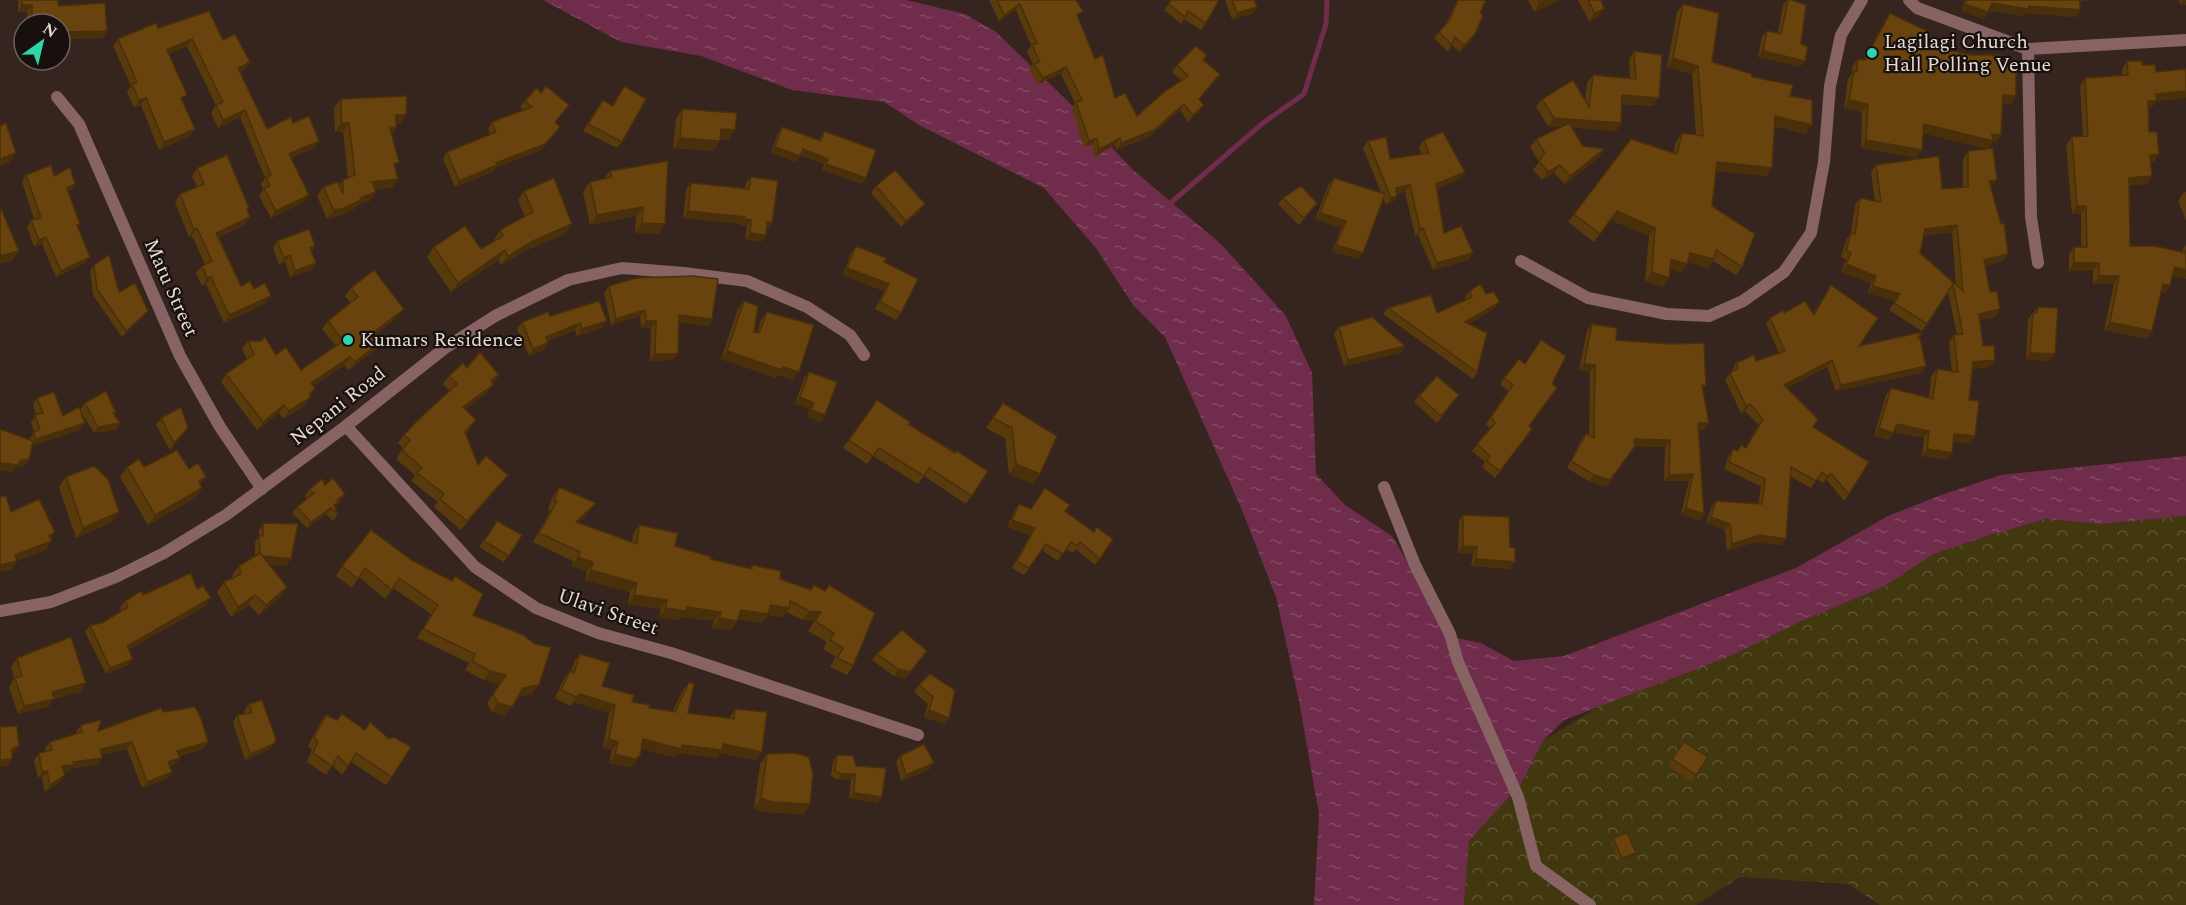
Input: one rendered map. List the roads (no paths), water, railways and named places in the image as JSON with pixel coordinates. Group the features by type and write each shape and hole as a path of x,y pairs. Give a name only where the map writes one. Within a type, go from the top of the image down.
{"street":[{"path":"1521,261 1588,297 1667,314 1709,316 1743,301 1784,272 1811,233 1824,162 1830,86 1841,35 1862,0"},
{"path":"1909,0 1917,8 2028,49 2186,40"},
{"path":"2028,49 2031,217 2038,263"},
{"name":"Matu Street","path":"57,97 79,124 180,356 220,427 262,489"},
{"name":"Nepani Road","path":"0,611 51,602 116,577 164,553 217,521 262,489 445,348 495,316 568,280 622,268 747,281 815,313 850,335 864,355"},
{"name":"Ulavi Street","path":"346,426 475,567 536,608 598,633 671,653 918,735"},
{"path":"1384,487 1415,565 1450,634 1458,662 1518,797 1536,866 1590,905"}],"water":[{"path":"543,0 906,0 965,14 996,32 1080,113 1132,169 1221,244 1286,316 1312,373 1316,474 1345,505 1392,536 1452,637 1481,643 1514,661 1564,656 1796,568 1888,516 2001,475 2186,456 2186,516 2100,524 2046,519 1934,554 1883,587 1802,621 1728,657 1564,720 1543,741 1521,784 1469,841 1464,905 1314,905 1319,814 1299,701 1276,597 1242,510 1165,337 1133,305 1096,248 1044,188 919,125 884,102 792,90 701,56 621,42"}],"waterway":[{"path":"1167,206 1263,123 1304,94 1326,24 1327,0"}],"place":[{"name":"Lagilagi Church Hall Polling Venue","path":"1872,53"},
{"name":"Kumars Residence","path":"348,340"}]}
